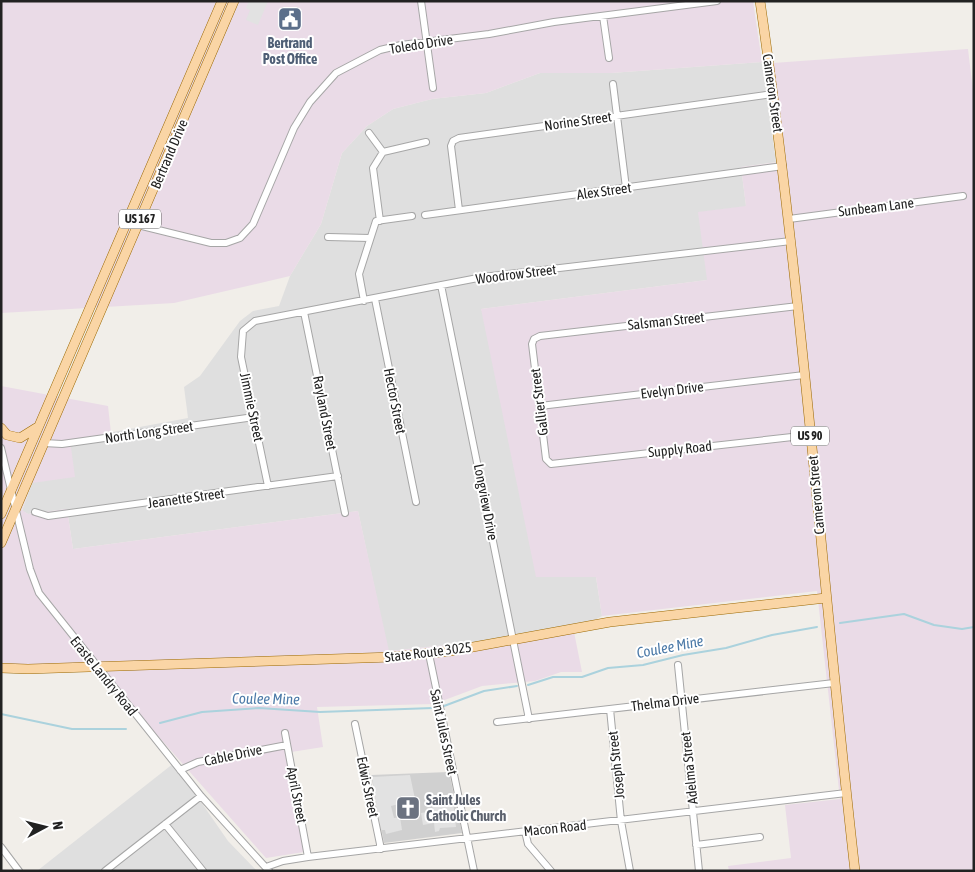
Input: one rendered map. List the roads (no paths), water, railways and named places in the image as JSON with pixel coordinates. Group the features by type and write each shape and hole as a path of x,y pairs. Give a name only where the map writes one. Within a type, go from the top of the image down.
{"main road":[{"name":"Bertrand Drive","path":"1,514 222,1"},
{"name":"Bertrand Drive","path":"1,543 234,1"},
{"name":"Cameron Street","path":"760,1 789,219 834,683 855,871"},
{"path":"1,428 8,435 20,438 31,433 38,426"},
{"name":"State Route 3025","path":"1,668 28,669 362,659 429,654 610,622 826,598"}],"street":[{"path":"421,1 433,88"},
{"name":"Toledo Drive","path":"138,225 211,243 226,243 240,238 253,224 298,120 326,83 349,65 369,55 392,47 426,41 717,1"},
{"path":"603,16 609,58"},
{"path":"613,84 626,188"},
{"name":"Norine Street","path":"459,210 452,152 452,143 455,140 773,94"},
{"path":"369,133 383,152"},
{"path":"380,221 373,168 383,152 426,142"},
{"name":"Alex Street","path":"425,215 783,166"},
{"name":"Sunbeam Lane","path":"789,219 963,196"},
{"path":"364,301 359,274 376,221 412,216"},
{"path":"328,237 370,238"},
{"name":"Woodrow Street","path":"246,328 255,321 492,276 791,241"},
{"name":"Longview Drive","path":"441,285 529,718"},
{"name":"Hector Street","path":"375,299 416,502"},
{"path":"93,300 103,306"},
{"name":"Salsman Street","path":"534,339 540,336 594,329 798,306"},
{"name":"Rayland Street","path":"304,312 345,513"},
{"name":"Jimmie Street","path":"246,328 241,338 242,357 268,486"},
{"name":"Gallier Street","path":"534,339 532,344 546,459 550,464"},
{"name":"Evelyn Drive","path":"540,406 804,374"},
{"name":"North Long Street","path":"44,443 62,444 254,417"},
{"name":"Supply Road","path":"550,464 810,434"},
{"name":"Eraste Landry Road","path":"1,448 30,569 39,593 201,796 267,869"},
{"name":"Jeanette Street","path":"35,512 48,516 338,476"},
{"name":"Saint Jules Street","path":"429,654 474,871"},
{"name":"Adelma Street","path":"678,665 699,871"},
{"name":"Thelma Drive","path":"497,722 834,683"},
{"name":"Joseph Street","path":"610,709 621,821 630,871"},
{"name":"Edwis Street","path":"356,724 380,849"},
{"name":"April Street","path":"285,733 308,857"},
{"name":"Cable Drive","path":"180,770 198,762 287,745"},
{"name":"Macon Road","path":"267,869 283,861 308,857 846,793"},
{"path":"105,871 201,796"},
{"path":"165,824 203,871"},
{"path":"526,832 528,844 551,871"},
{"path":"696,845 760,837"},
{"path":"1,847 19,871"}],"waterway":[{"name":"Coulee Mine","path":"840,623 904,614 934,625 962,629 974,627"},
{"name":"Coulee Mine","path":"528,685 553,677 582,677 608,668 643,665 683,655 726,648 772,635 817,627"},
{"name":"Coulee Mine","path":"444,706 484,691 517,686"},
{"name":"Coulee Mine","path":"160,723 202,712 259,708 320,712 433,708"},
{"name":"Coulee Mine","path":"1,714 72,729 126,729"}],"place":[{"name":"Bertrand Post Office","path":"290,19"},
{"name":"Saint Jules Catholic Church","path":"408,808"}]}
